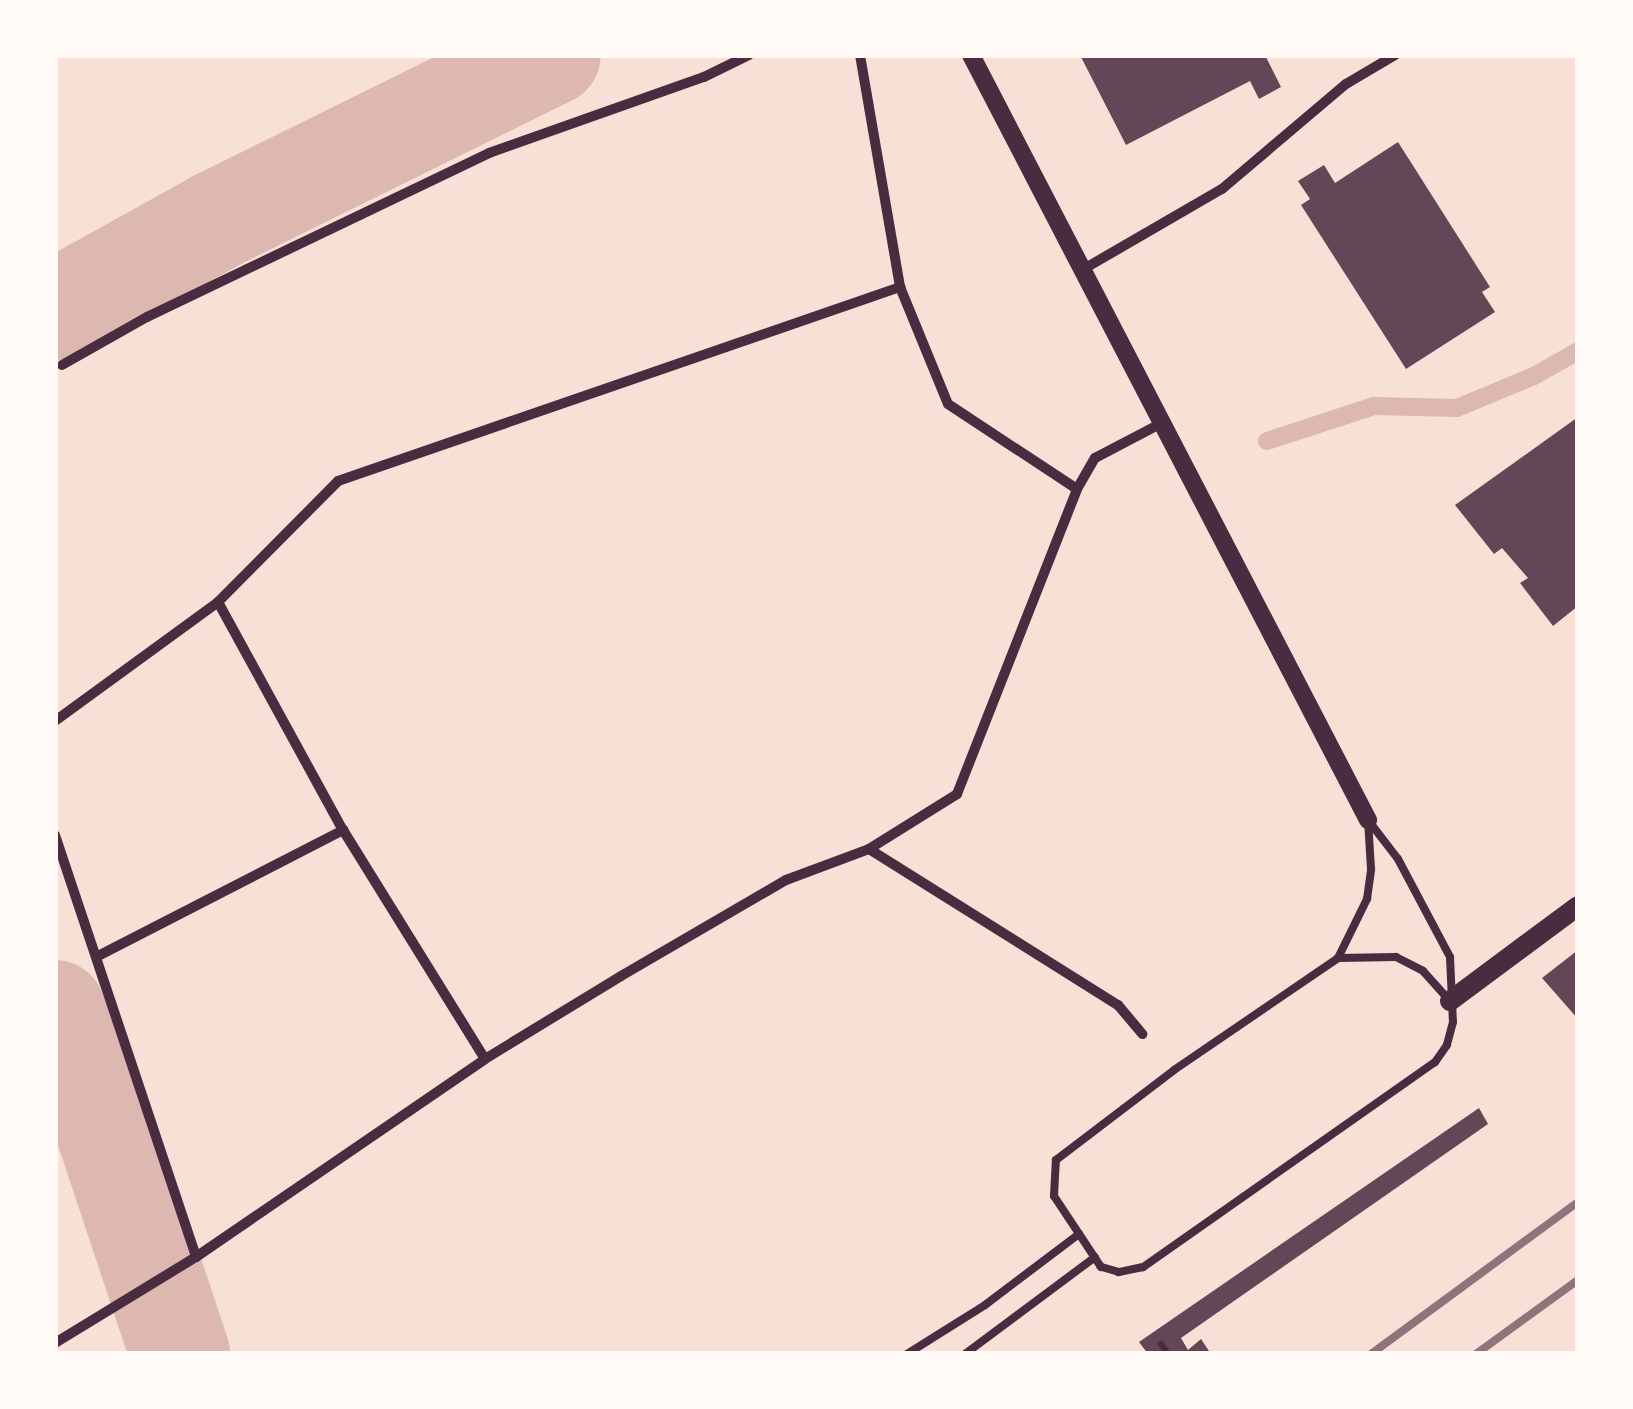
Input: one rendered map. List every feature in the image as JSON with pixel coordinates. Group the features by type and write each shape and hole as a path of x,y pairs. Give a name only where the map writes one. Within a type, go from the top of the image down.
{"main road":[{"path":"1450,1001 1578,906"}],"street":[{"path":"62,365 147,317 489,153 704,77 748,55"},
{"path":"860,55 900,287 948,404 1078,489"},
{"path":"971,55 1368,820"},
{"path":"1082,270 1222,190 1346,84 1396,55"},
{"path":"55,722 218,602 338,481 900,287"},
{"path":"55,1343 196,1256 484,1060 786,880 869,848 957,794 1078,489 1095,458 1160,424"},
{"path":"218,602 343,830 484,1060"},
{"path":"98,956 343,830"},
{"path":"55,835 196,1256"},
{"path":"869,848 1118,1006 1142,1034"}],"lane":[{"path":"1368,820 1398,860 1450,956 1453,1022 1447,1045 1436,1062 1143,1267 1119,1272 1101,1267 1054,1196 1056,1160 1159,1080 1338,958 1367,899 1371,869 1368,820"},
{"path":"1338,958 1396,957 1423,972 1450,1001"},
{"path":"907,1354 985,1304 1079,1234"},
{"path":"964,1354 1096,1258"}],"path":[{"path":"1161,1344 1168,1354"}],"building":[{"path":"1080,55 1265,55 1281,87 1259,99 1250,81 1126,145"},
{"path":"1398,142 1490,287 1482,292 1495,312 1406,369 1301,205 1310,199 1298,181 1324,165 1335,183"},
{"path":"1578,417 1578,606 1553,626 1520,583 1528,578 1502,548 1494,554 1455,505"},
{"path":"1578,950 1578,1019 1542,978"},
{"path":"1479,1108 1488,1124 1181,1338 1188,1350 1201,1339 1211,1354 1148,1354 1139,1342"}],"waterway":[{"path":"55,310 219,219 551,55"},
{"path":"1267,441 1374,406 1457,408 1534,376 1578,351"},
{"path":"55,1010 108,1137 180,1354"}],"railway":[{"path":"1371,1354 1578,1202"},
{"path":"1476,1354 1578,1280"}]}
